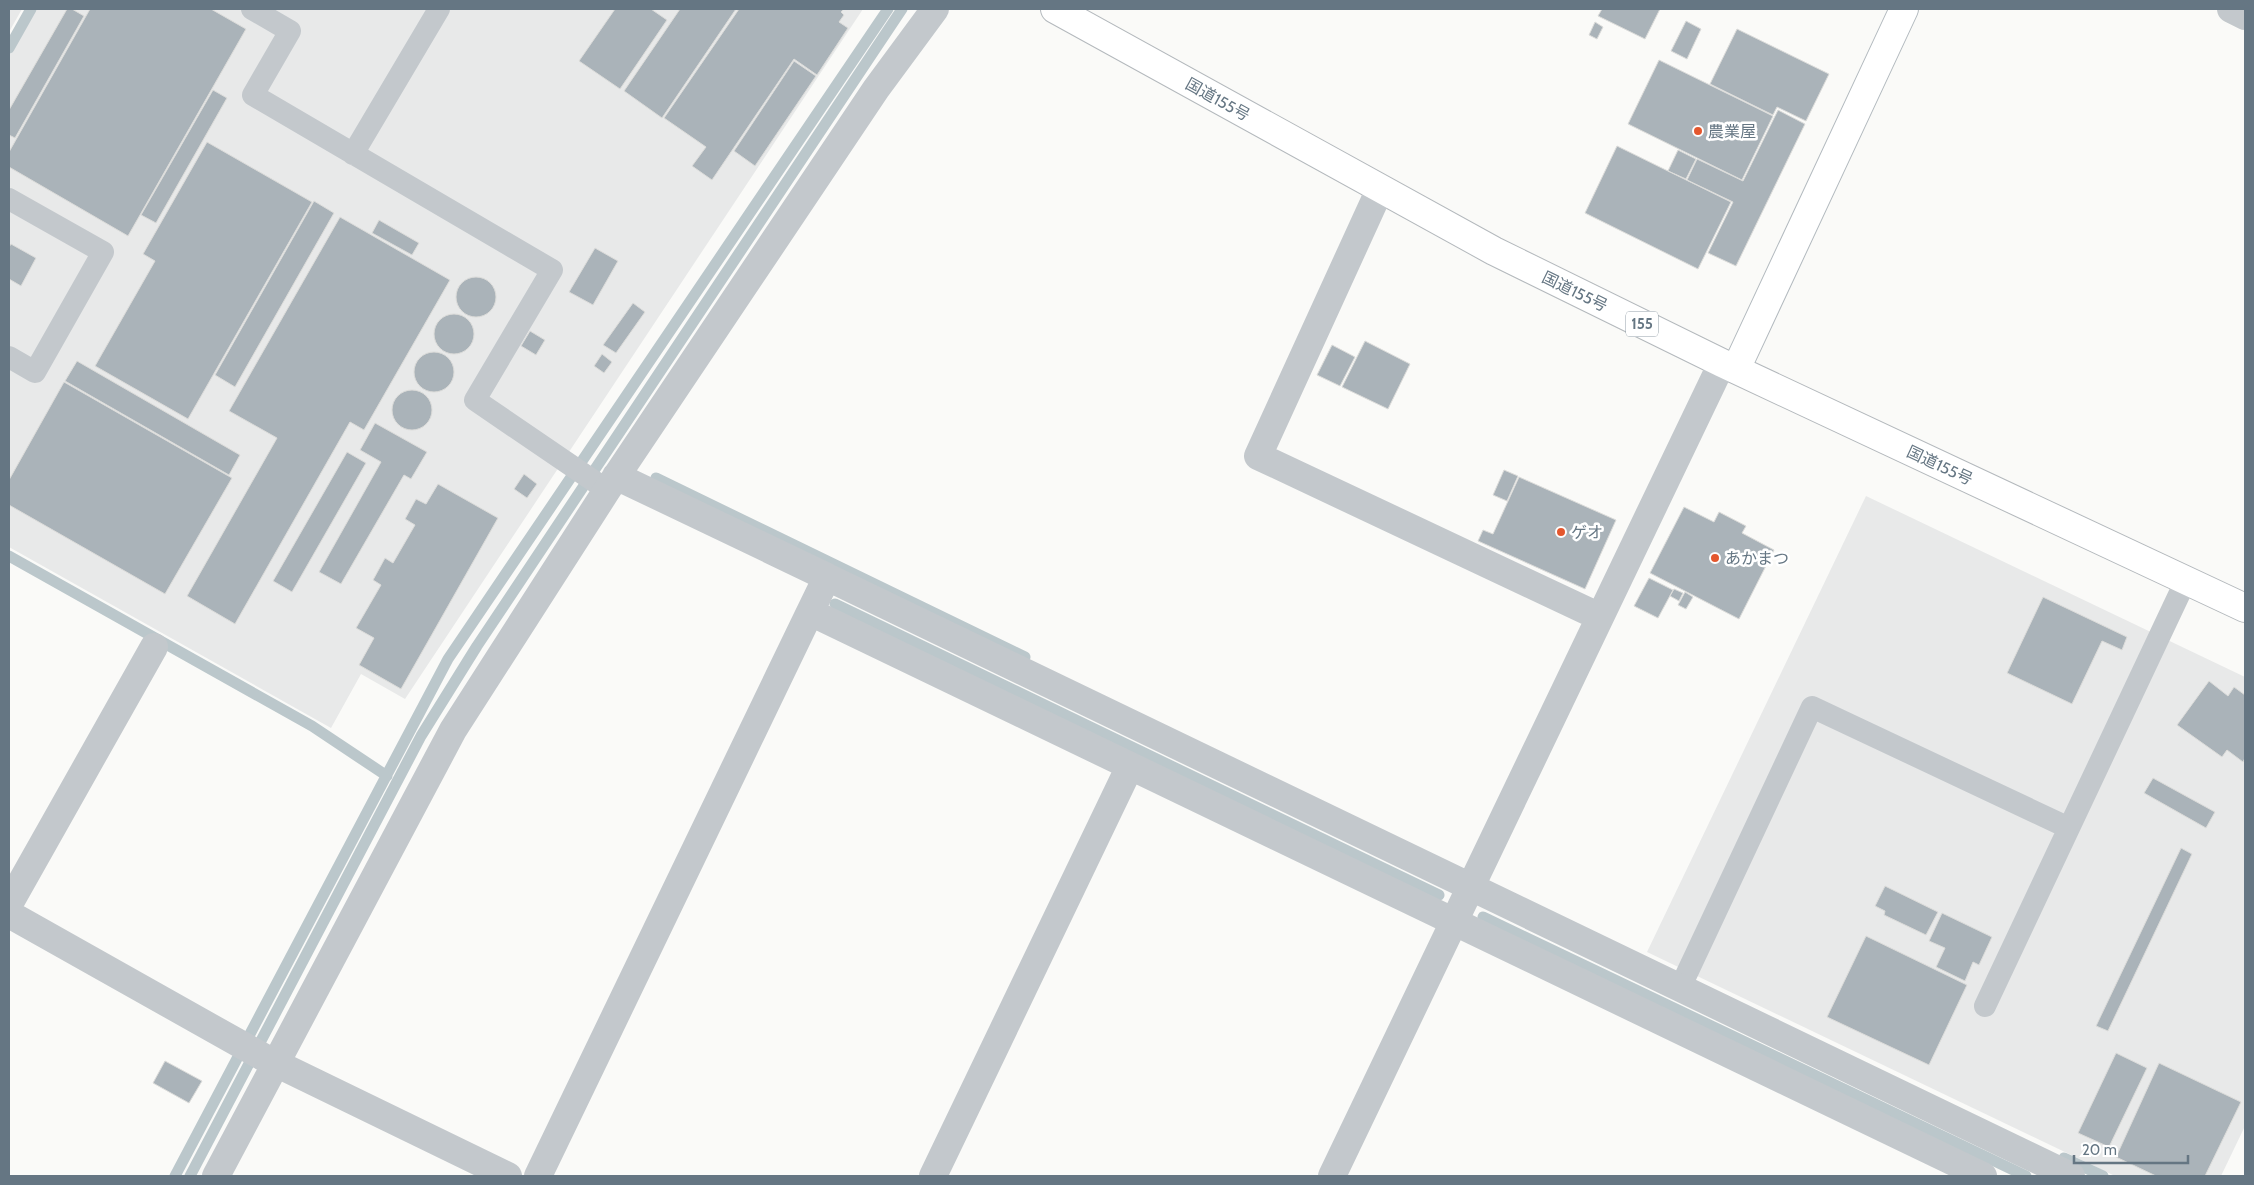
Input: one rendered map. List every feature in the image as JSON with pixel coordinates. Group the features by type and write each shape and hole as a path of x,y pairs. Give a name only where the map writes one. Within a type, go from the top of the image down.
{"main road":[{"name":"国道155号","path":"1055,9 1494,251 1729,366 2245,608"},
{"path":"1729,366 1904,9"}],"street":[{"path":"216,1176 270,1061 453,730 608,484 876,89 935,9"},
{"path":"2230,9 2245,16"},
{"path":"1380,189 1258,456 1600,617"},
{"path":"1332,1176 1600,617 1729,366"},
{"path":"608,484 827,578 2071,1176"},
{"path":"538,1176 827,578"},
{"path":"810,612 1983,1176"},
{"path":"9,904 154,647"},
{"path":"933,1176 1130,766"},
{"path":"9,914 270,1061 508,1176"}],"lane":[{"path":"252,9 290,32 253,94 552,270 475,400 560,458 608,484"},
{"path":"353,154 439,9"},
{"path":"9,199 102,252 35,372 9,357"},
{"path":"1985,1006 2186,580"},
{"path":"1680,988 1812,707 2069,828"}],"shaded area":[{"path":"9,9 22,9 9,32"},
{"path":"34,9 863,9 405,699 361,674 331,728 9,547 9,53"},
{"path":"1866,496 2245,677 2245,1126 2221,1176 2115,1176 1647,952"}],"building":[{"path":"67,9 72,9 84,16 15,138 9,135 9,110"},
{"path":"90,9 211,9 246,29 128,236 9,167 9,152"},
{"path":"615,9 651,9 667,20 620,89 579,61"},
{"path":"680,9 736,9 662,118 624,91"},
{"path":"739,9 844,9 841,12 844,15 839,22 848,28 817,75 794,59 712,180 692,166 706,147 664,118"},
{"path":"1602,9 1660,9 1645,39 1598,16"},
{"path":"1686,21 1701,29 1687,59 1671,51"},
{"path":"1595,22 1603,27 1597,39 1589,35"},
{"path":"1737,29 1829,74 1806,121 1777,107 1773,115 1710,84"},
{"path":"1659,60 1773,116 1742,180 1628,124"},
{"path":"794,61 816,76 755,166 734,151"},
{"path":"213,90 227,98 156,223 141,215"},
{"path":"1778,110 1805,124 1736,266 1708,253 1733,202 1687,180 1697,159 1743,181"},
{"path":"207,142 312,202 188,419 95,366 155,261 143,254"},
{"path":"1617,146 1731,202 1698,269 1585,213"},
{"path":"1678,150 1696,159 1686,179 1668,171"},
{"path":"314,201 334,213 235,387 215,375"},
{"path":"340,217 450,280 364,430 350,422 235,624 187,596 277,438 229,411"},
{"path":"379,220 419,243 412,255 372,233"},
{"path":"11,244 36,258 21,286 9,279 9,247"},
{"path":"595,248 618,261 593,305 569,292"},
{"path":"480,277 487,280 493,286 496,297 495,305 487,314 480,317 472,317 465,314 457,305 456,293 459,286 468,278"},
{"path":"633,303 645,312 616,353 603,345"},
{"path":"458,314 465,317 471,323 474,334 473,342 465,351 458,354 450,354 443,351 435,342 434,330 437,323 446,315"},
{"path":"530,331 545,340 536,355 521,346"},
{"path":"1365,341 1410,364 1388,409 1342,387"},
{"path":"1332,345 1355,357 1340,386 1317,375"},
{"path":"438,352 445,355 451,361 454,372 453,380 445,389 438,392 430,392 423,389 415,380 414,368 417,361 426,353"},
{"path":"602,354 612,362 604,373 594,366"},
{"path":"77,361 240,455 229,475 65,381"},
{"path":"64,382 232,478 165,594 9,505 9,480"},
{"path":"416,390 423,393 429,399 432,410 431,418 423,427 416,430 408,430 401,427 393,418 392,406 395,399 404,391"},
{"path":"375,423 427,452 411,479 404,475 341,584 319,572 381,462 360,450"},
{"path":"347,452 366,463 292,592 273,581"},
{"path":"1504,470 1518,476 1507,501 1493,495"},
{"path":"524,474 537,484 527,498 514,489"},
{"path":"1519,477 1616,520 1585,589 1478,541 1483,530 1493,534"},
{"path":"438,484 498,518 401,689 359,665 374,638 356,628 381,585 373,580 385,558 393,563 415,525 405,519 416,499 426,504"},
{"path":"1684,507 1714,522 1719,512 1746,526 1742,533 1774,550 1739,619 1650,573"},
{"path":"1649,578 1673,590 1658,618 1634,606"},
{"path":"1674,589 1683,593 1679,601 1670,596"},
{"path":"1685,592 1693,597 1686,609 1678,605"},
{"path":"2043,597 2127,637 2122,650 2102,641 2072,704 2007,673"},
{"path":"2209,681 2228,696 2234,687 2245,695 2245,758 2243,762 2227,750 2222,757 2177,725"},
{"path":"2153,778 2215,812 2206,828 2144,793"},
{"path":"2181,848 2192,854 2108,1031 2096,1026"},
{"path":"1885,886 1938,912 1926,935 1884,915 1885,911 1875,906"},
{"path":"1942,913 1992,937 1979,965 1973,962 1965,981 1936,967 1945,948 1929,941"},
{"path":"1866,936 1967,985 1929,1065 1827,1017"},
{"path":"2116,1053 2147,1068 2109,1147 2078,1133"},
{"path":"165,1061 202,1081 189,1103 153,1083"},
{"path":"2159,1063 2241,1102 2205,1176 2156,1176 2116,1157"}],"waterway":[{"path":"9,48 31,9"},
{"path":"175,1176 448,659 888,9"},
{"path":"190,1176 421,736 477,646 902,9"},
{"path":"656,478 1025,657"},
{"path":"9,556 312,726 387,776"},
{"path":"835,604 1439,895"},
{"path":"1483,917 2026,1176"},
{"path":"2064,1158 2103,1176"}],"place":[{"name":"農業屋","path":"1698,131"},
{"name":"ゲオ","path":"1561,532"},
{"name":"あかまつ","path":"1715,558"}]}
